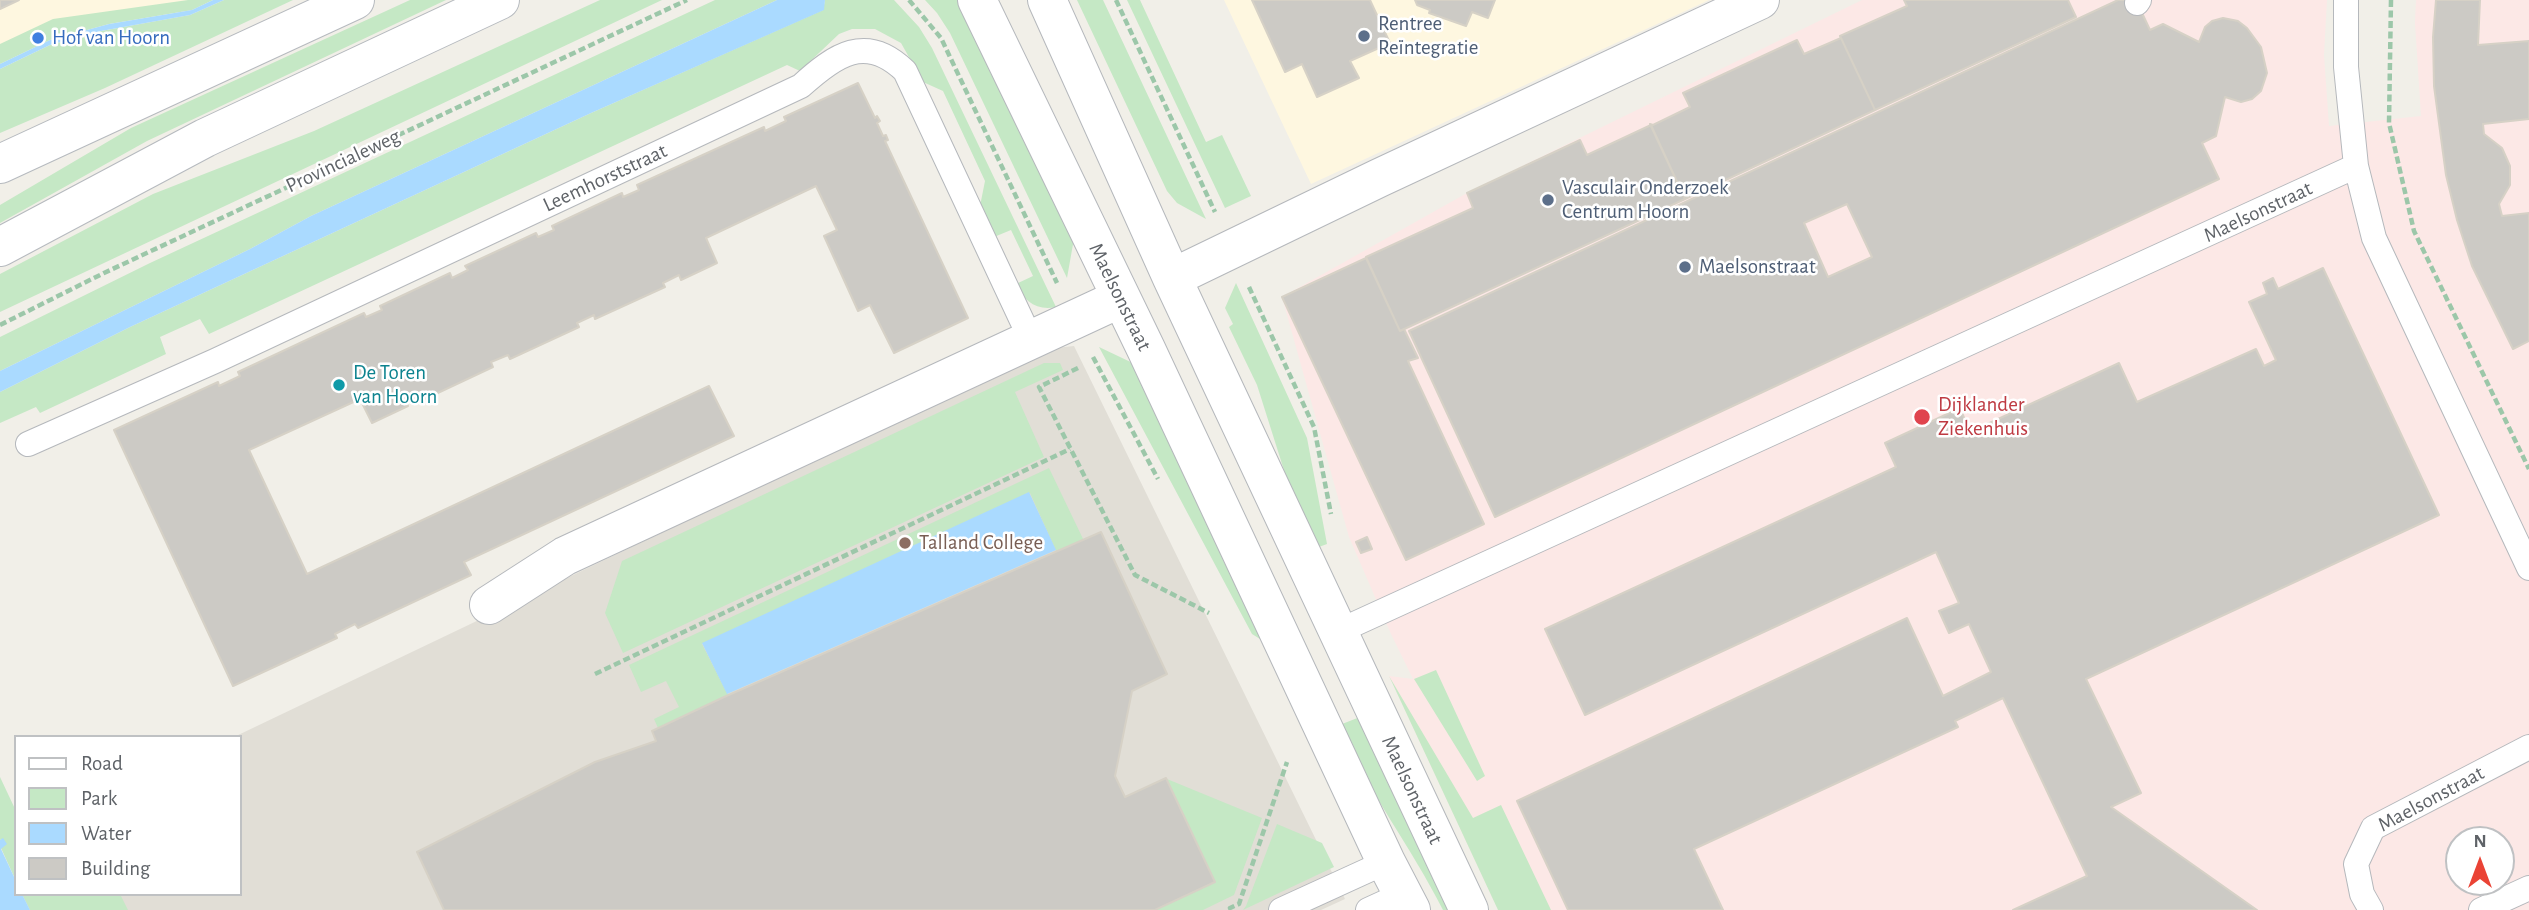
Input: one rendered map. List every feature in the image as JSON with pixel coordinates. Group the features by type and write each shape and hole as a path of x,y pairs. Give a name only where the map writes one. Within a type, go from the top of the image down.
{"street":[{"path":"0,164 355,0"},
{"path":"0,247 205,138 500,0"},
{"name":"Maelsonstraat","path":"977,0 1400,888"},
{"name":"Maelsonstraat","path":"1047,0 1172,278 1469,910"},
{"path":"1172,278 1760,0"},
{"path":"489,605 565,555 1121,298"}],"lane":[{"path":"2346,0 2346,67 2356,166 2374,237 2529,568"},
{"name":"Leemhorststraat","path":"28,444 215,361 801,86 826,63 848,52 869,51 891,57 905,71 1031,340"},
{"name":"Maelsonstraat","path":"1337,632 2356,166"},
{"name":"Maelsonstraat","path":"2371,910 2362,894 2356,864 2373,828 2529,747"},
{"path":"1281,910 1400,888"},
{"path":"1368,910 1400,888"},
{"path":"2481,910 2529,888"}],"path":[{"name":"Provincialeweg","path":"0,325 104,273 687,0"},
{"path":"1116,0 1314,427 1333,525"},
{"path":"2391,0 2389,123 2414,231 2529,469"},
{"path":"1078,368 1039,387 1135,575 1209,612"},
{"path":"595,674 1070,449"},
{"path":"1231,910 1230,908 1239,904 1287,762"}],"shaded area":[{"name":"Hof van Hoorn","path":"0,0 224,0 50,45 0,69"},
{"path":"1224,0 1709,0 1311,184"},
{"name":"Dijklander Ziekenhuis","path":"1862,0 2327,0 2324,55 2329,126 2421,116 2416,0 2529,0 2529,910 1498,910 1389,676 1413,679 1349,537 1282,297 1467,193"},
{"name":"Talland College","path":"1074,346 1345,899 1321,910 30,910 23,896 242,896 242,735 238,735 1046,349"}],"green space":[{"path":"188,0 213,0 192,10 109,24 50,40 0,64 0,44 53,19"},
{"path":"224,0 293,0 105,88 0,133 0,69 50,45 101,31 190,15"},
{"path":"410,0 446,0 147,141 0,223 0,205 131,128"},
{"path":"600,0 662,0 0,312 0,274 153,194 314,131"},
{"path":"715,0 777,0 311,216 250,249 0,371 0,337 150,263"},
{"path":"825,0 894,0 919,27 932,48 1056,307 1037,306 1027,300 1019,290 1016,284 1033,276 1011,230 994,237 980,206 985,181 943,91 923,82 901,43 875,29 852,29 839,34 800,71 787,65 209,334 200,319 160,337 166,354 40,413 36,407 0,423 0,392 130,327 591,113 823,10"},
{"path":"925,0 963,0 1075,233 1067,278 950,33"},
{"path":"1077,0 1103,0 1206,219 1177,203 1167,191"},
{"path":"1127,0 1140,0 1206,142 1222,135 1251,196 1225,208"},
{"path":"1236,283 1307,438 1327,544 1316,548 1302,527 1257,385 1229,327 1233,324 1225,308"},
{"path":"1099,347 1139,366 1269,636 1260,639 1252,634"},
{"path":"1044,363 1060,363 1063,370 1015,392 1044,457 623,653 605,613 622,561"},
{"path":"1049,468 1085,543 1057,553 1030,493 702,644 728,695 658,728 654,719 679,707 666,681 641,692 629,665"},
{"path":"1436,670 1485,776 1477,781 1414,679"},
{"path":"1389,676 1473,818 1501,805 1551,910 1498,910"},
{"path":"1365,715 1456,910 1443,910 1337,726"},
{"path":"0,777 14,807 14,877 1,848 3,839 0,840"},
{"path":"1167,779 1262,818 1234,895 1203,910 1155,910 1215,882"},
{"path":"1277,824 1322,843 1334,867 1243,910 1246,906"},
{"path":"23,896 121,896 128,910 30,910"}],"water":[{"path":"213,0 224,0 190,15 101,31 50,45 0,69 0,64 50,40 109,24 192,10"},
{"path":"777,0 825,0 824,10 591,113 130,327 0,392 0,371 250,249 311,216"},
{"path":"1029,492 1056,550 727,694 702,643"},
{"path":"3,838 7,844 1,849 14,877 14,896 23,896 30,910 0,910 0,840"}],"building":[{"path":"0,0 19,0 0,9"},
{"path":"1252,0 1370,0 1390,43 1350,61 1359,78 1317,97 1302,64 1285,72"},
{"path":"1415,0 1495,0 1488,18 1472,12 1466,26 1429,13 1430,10 1417,5"},
{"path":"1904,0 2068,0 2076,17 1875,110 1840,36 1907,6"},
{"name":"Maelsonstraat","path":"2118,0 2136,0 2150,30 2163,24 2199,42 2205,27 2212,21 2223,18 2238,21 2247,28 2261,47 2267,73 2261,91 2252,99 2241,102 2225,97 2216,136 2202,143 2219,179 1495,517 1409,331","holes":["1847,204 1872,257 1828,277 1804,223"]},
{"path":"2436,0 2480,0 2478,45 2529,41 2529,119 2483,124 2484,134 2502,148 2510,166 2510,185 2499,204 2502,216 2529,213 2529,341 2513,349 2472,266 2446,175 2434,86 2433,37"},
{"path":"1841,38 1875,110 1685,199 1650,124 1690,107 1683,93 1797,40 1804,54"},
{"name":"De Toren van Hoorn","path":"858,83 875,118 877,116 880,121 877,123 883,136 886,135 888,140 885,141 968,318 894,353 870,305 858,311 824,236 837,230 816,186 706,238 717,263 681,280 679,275 663,283 665,287 595,319 594,315 577,323 579,327 510,359 508,355 491,362 493,367 425,399 422,394 406,402 408,406 372,423 360,399 249,450 307,574 709,386 734,436 464,562 471,575 358,628 355,624 335,634 337,638 233,686 114,430 218,382 219,386 240,376 238,372 364,313 366,317 382,310 380,306 450,273 452,278 468,270 465,266 536,233 538,237 554,230 552,226 622,193 623,197 639,190 637,185 764,127 765,131 786,121 784,117"},
{"path":"1651,125 1685,199 1400,331 1366,257 1473,208 1467,193 1580,140 1587,155"},
{"path":"1366,258 1400,331 1404,329 1418,358 1408,361 1484,524 1406,560 1282,297"},
{"path":"2323,268 2439,515 2086,679 2141,793 2111,807 2257,910 2013,910 2087,876 2003,698 1955,721 1958,727 1694,849 1723,910 1568,910 1517,801 1907,618 1943,696 1991,672 1969,624 1949,633 1939,611 1959,603 1936,552 1585,715 1545,629 1896,467 1885,443 1960,408 1970,432 2119,363 2137,402 2256,349 2264,366 2276,360 2249,302 2267,294 2263,283 2273,278 2278,289"},
{"path":"1101,532 1167,674 1132,691 1115,776 1125,797 1166,778 1215,882 1155,910 444,910 417,852 595,762 656,741 652,731 724,697"},
{"path":"1367,537 1372,549 1361,553 1356,542"}],"place":[{"name":"Rentree Reïntegratie","path":"1364,36"},
{"name":"Hof van Hoorn","path":"38,38"},
{"name":"Vasculair Onderzoek Centrum Hoorn","path":"1548,200"},
{"name":"Maelsonstraat","path":"1685,267"},
{"name":"De Toren van Hoorn","path":"339,385"},
{"name":"Dijklander Ziekenhuis","path":"1922,417"},
{"name":"Talland College","path":"905,543"}]}
